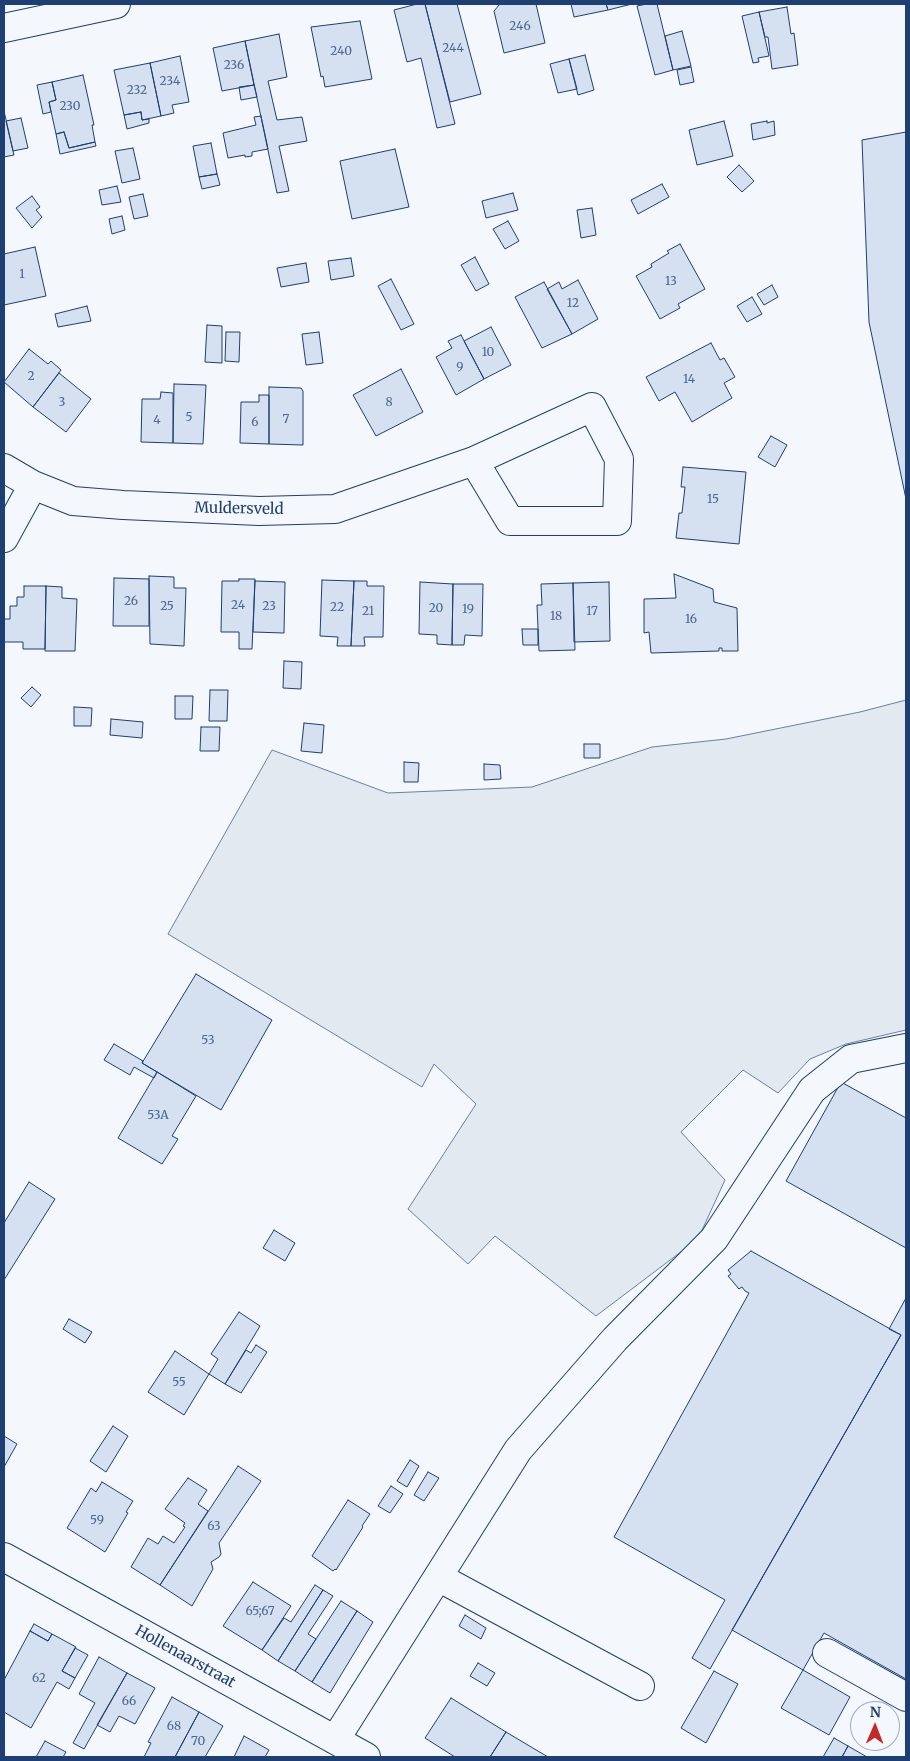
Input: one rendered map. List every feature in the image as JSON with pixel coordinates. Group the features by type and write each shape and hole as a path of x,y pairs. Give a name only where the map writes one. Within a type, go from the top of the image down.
{"street":[{"path":"4,28 116,4"},
{"name":"Muldersveld","path":"4,468 32,485 73,501 259,511 335,509 474,461 592,407 619,458 617,521 510,521 474,461"},
{"path":"4,538 32,485"},
{"path":"349,1751 438,1577 518,1450 615,1339 714,1238 812,1090 851,1059 906,1048"},
{"name":"Hollenaarstraat","path":"4,1557 349,1751"},
{"path":"438,1577 640,1686"},
{"path":"827,1653 906,1698"}],"shaded area":[{"path":"906,700 906,1030 846,1044 810,1059 778,1093 743,1070 681,1132 725,1180 698,1239 596,1316 495,1236 468,1264 408,1209 476,1104 434,1064 422,1087 168,934 272,750 388,793 532,787 652,747 726,739 860,712"}],"building":[{"path":"417,4 425,4 455,124 437,128 421,58 407,62 394,10"},
{"path":"425,4 457,4 481,94 450,102"},
{"path":"500,4 536,4 545,43 504,53 494,11"},
{"path":"571,4 606,4 608,10 574,17"},
{"path":"606,4 632,4 608,10"},
{"path":"657,4 673,70 655,75 637,6"},
{"path":"787,7 791,34 794,33 798,65 772,69 768,37 765,37 759,12"},
{"path":"759,12 769,56 758,58 759,62 753,63 742,16"},
{"path":"360,21 372,79 325,87 323,76 321,77 311,27"},
{"path":"682,31 691,66 673,70 665,36"},
{"path":"279,34 287,77 268,81 277,120 302,117 307,141 279,146 289,191 277,193 245,41"},
{"path":"245,41 254,85 222,91 213,48"},
{"path":"585,55 594,90 578,95 569,59"},
{"path":"180,56 189,102 172,105 174,113 161,116 150,63"},
{"path":"569,59 577,89 558,93 550,64"},
{"path":"150,63 161,116 142,120 141,112 124,115 114,70"},
{"path":"691,67 694,82 680,85 677,70"},
{"path":"83,75 94,125 92,125 95,142 69,148 64,132 56,134 49,102 56,100 52,82"},
{"path":"52,82 56,100 49,102 51,112 43,114 37,85"},
{"path":"254,85 257,97 241,100 239,87"},
{"path":"4,111 14,155 4,157"},
{"path":"141,112 142,120 149,119 149,123 127,129 124,115"},
{"path":"261,116 268,149 252,152 252,156 245,157 245,155 228,158 223,133 256,125 254,117"},
{"path":"21,118 28,148 13,151 6,121"},
{"path":"724,121 733,156 697,165 689,130"},
{"path":"767,121 767,123 774,121 775,135 753,140 751,124"},
{"path":"64,132 69,148 95,142 96,146 60,154 56,134"},
{"path":"906,132 906,499 869,322 862,140"},
{"path":"211,143 217,174 199,177 193,146"},
{"path":"133,148 140,179 122,183 115,151"},
{"path":"395,149 409,207 352,219 340,161"},
{"path":"739,165 754,181 742,192 727,177"},
{"path":"217,174 220,185 202,189 199,177"},
{"path":"662,184 669,197 638,214 631,200"},
{"path":"117,186 121,202 102,205 99,190"},
{"path":"513,193 518,210 486,218 482,201"},
{"path":"143,194 148,216 134,219 129,197"},
{"path":"32,196 40,207 36,210 42,217 32,228 16,208"},
{"path":"592,208 596,235 581,238 577,210"},
{"path":"122,216 125,230 112,234 109,219"},
{"path":"508,221 519,241 505,249 493,229"},
{"path":"680,244 705,289 678,304 680,308 660,319 636,276 652,267 651,264 669,253 667,251"},
{"path":"35,247 46,296 4,305 4,254"},
{"path":"475,257 489,284 476,291 461,265"},
{"path":"351,258 354,276 331,280 328,261"},
{"path":"306,263 309,282 281,287 277,268"},
{"path":"391,279 414,324 401,330 378,286"},
{"path":"578,280 598,319 572,334 547,289 559,282 562,289"},
{"path":"544,282 572,334 542,348 515,297"},
{"path":"772,285 778,297 764,305 757,294"},
{"path":"752,297 762,314 747,322 737,306"},
{"path":"87,306 91,321 58,327 55,314"},
{"path":"207,325 222,326 222,363 205,362"},
{"path":"491,327 511,365 484,379 464,341"},
{"path":"226,332 240,332 239,362 225,361"},
{"path":"319,332 323,363 306,365 302,334"},
{"path":"461,335 484,379 456,395 436,357 452,348 448,341"},
{"path":"711,343 720,360 724,358 735,377 724,383 732,398 692,422 675,392 659,401 646,377"},
{"path":"29,349 48,364 51,361 61,370 33,407 4,382"},
{"path":"401,369 423,412 376,436 353,395"},
{"path":"59,373 91,399 66,432 33,407"},
{"path":"174,384 206,385 203,444 173,443"},
{"path":"269,387 301,388 303,391 303,445 269,444"},
{"path":"161,392 173,393 173,443 141,442 142,399 160,399"},
{"path":"259,395 269,395 269,444 240,443 241,402 259,402"},
{"path":"771,436 787,445 775,467 758,457"},
{"path":"683,467 746,472 739,544 676,538 679,513 682,513 685,487 681,487"},
{"path":"674,574 713,589 714,602 737,608 738,651 722,651 722,648 719,648 719,651 651,653 649,632 644,633 644,599 676,598"},
{"path":"149,576 174,577 174,588 186,588 184,646 150,644"},
{"path":"114,578 149,579 149,626 113,626"},
{"path":"239,579 255,579 252,649 239,649 239,632 221,632 222,581 239,581"},
{"path":"322,580 354,581 351,646 337,646 338,637 320,636"},
{"path":"255,581 285,582 284,633 253,632"},
{"path":"354,581 367,581 367,586 384,586 383,637 364,637 365,646 351,646"},
{"path":"420,582 453,584 452,645 437,644 437,635 419,634"},
{"path":"609,582 610,641 574,642 573,583"},
{"path":"573,583 575,650 539,651 537,605 542,605 541,584"},
{"path":"453,584 483,584 482,636 465,635 464,645 452,645"},
{"path":"24,586 46,586 45,649 23,649 23,642 4,642 4,619 10,619 10,606 17,606 17,597 24,597"},
{"path":"46,586 62,587 62,598 77,599 75,651 45,651"},
{"path":"522,629 538,629 538,645 523,645"},
{"path":"284,661 302,662 301,689 283,688"},
{"path":"32,687 41,695 31,707 21,698"},
{"path":"210,690 228,690 227,721 209,721"},
{"path":"175,696 193,696 192,719 175,719"},
{"path":"74,707 92,708 91,726 74,726"},
{"path":"111,719 143,722 142,738 110,735"},
{"path":"304,723 324,725 322,753 301,751"},
{"path":"201,727 220,727 219,751 200,751"},
{"path":"584,744 600,744 600,758 584,758"},
{"path":"404,762 419,763 418,782 404,782"},
{"path":"484,764 500,765 501,779 484,780"},
{"path":"196,974 272,1020 221,1110 142,1063"},
{"path":"114,1044 143,1061 142,1063 157,1072 154,1078 134,1067 130,1075 104,1060"},
{"path":"157,1072 196,1096 172,1136 178,1139 162,1164 118,1138"},
{"path":"841,1082 906,1118 906,1248 786,1181"},
{"path":"29,1182 55,1199 4,1280 4,1223"},
{"path":"274,1230 295,1243 285,1261 263,1248"},
{"path":"751,1251 901,1335 710,1669 692,1658 725,1600 614,1537 749,1293 742,1287 739,1289 728,1276 731,1274 728,1270"},
{"path":"906,1298 906,1679 824,1633 803,1670 732,1630 901,1335 889,1329"},
{"path":"239,1312 260,1326 225,1384 209,1374 218,1359 211,1354"},
{"path":"69,1319 92,1332 85,1343 63,1329"},
{"path":"256,1345 267,1352 241,1393 225,1384 246,1350 251,1353"},
{"path":"175,1351 209,1374 184,1415 148,1392"},
{"path":"113,1426 128,1436 106,1472 90,1461"},
{"path":"4,1436 17,1444 4,1467"},
{"path":"410,1460 419,1466 407,1487 397,1481"},
{"path":"238,1466 261,1481 219,1543 221,1554 211,1562 213,1569 192,1606 160,1585"},
{"path":"428,1472 439,1478 424,1501 414,1495"},
{"path":"188,1478 207,1490 198,1504 208,1511 160,1585 131,1567 148,1538 158,1544 163,1536 174,1543 185,1527 183,1526 185,1523 165,1509"},
{"path":"102,1482 133,1501 105,1552 67,1528 91,1488 96,1492"},
{"path":"391,1486 403,1494 390,1513 378,1506"},
{"path":"348,1500 370,1514 336,1570 333,1571 312,1556"},
{"path":"253,1582 291,1606 262,1650 223,1626"},
{"path":"315,1585 323,1590 278,1661 262,1650 284,1618 291,1622"},
{"path":"323,1590 333,1596 308,1634 316,1639 295,1671 278,1661"},
{"path":"341,1601 357,1611 312,1682 295,1671"},
{"path":"357,1611 373,1622 330,1693 312,1682"},
{"path":"465,1615 486,1628 481,1639 459,1626"},
{"path":"34,1624 52,1634 48,1641 30,1631"},
{"path":"30,1631 48,1641 52,1634 76,1647 62,1671 75,1678 69,1689 57,1682 31,1728 4,1712 4,1680"},
{"path":"75,1648 88,1655 75,1678 62,1671"},
{"path":"99,1657 127,1673 84,1749 73,1743 95,1703 79,1694"},
{"path":"478,1663 495,1673 487,1686 470,1676"},
{"path":"803,1670 850,1697 829,1735 781,1708"},
{"path":"714,1671 738,1684 706,1743 681,1728"},
{"path":"127,1673 155,1688 135,1724 119,1716 110,1732 97,1725"},
{"path":"172,1697 199,1712 175,1757 144,1757 151,1743 148,1742"},
{"path":"451,1698 506,1732 490,1757 455,1757 425,1738"},
{"path":"199,1712 223,1726 205,1757 175,1757"},
{"path":"506,1732 548,1757 490,1757"},
{"path":"244,1736 269,1750 265,1757 234,1757"},
{"path":"834,1738 848,1746 842,1757 823,1757"},
{"path":"45,1741 66,1752 63,1757 36,1757"},
{"path":"848,1746 850,1751 857,1751 867,1757 842,1757"}]}
